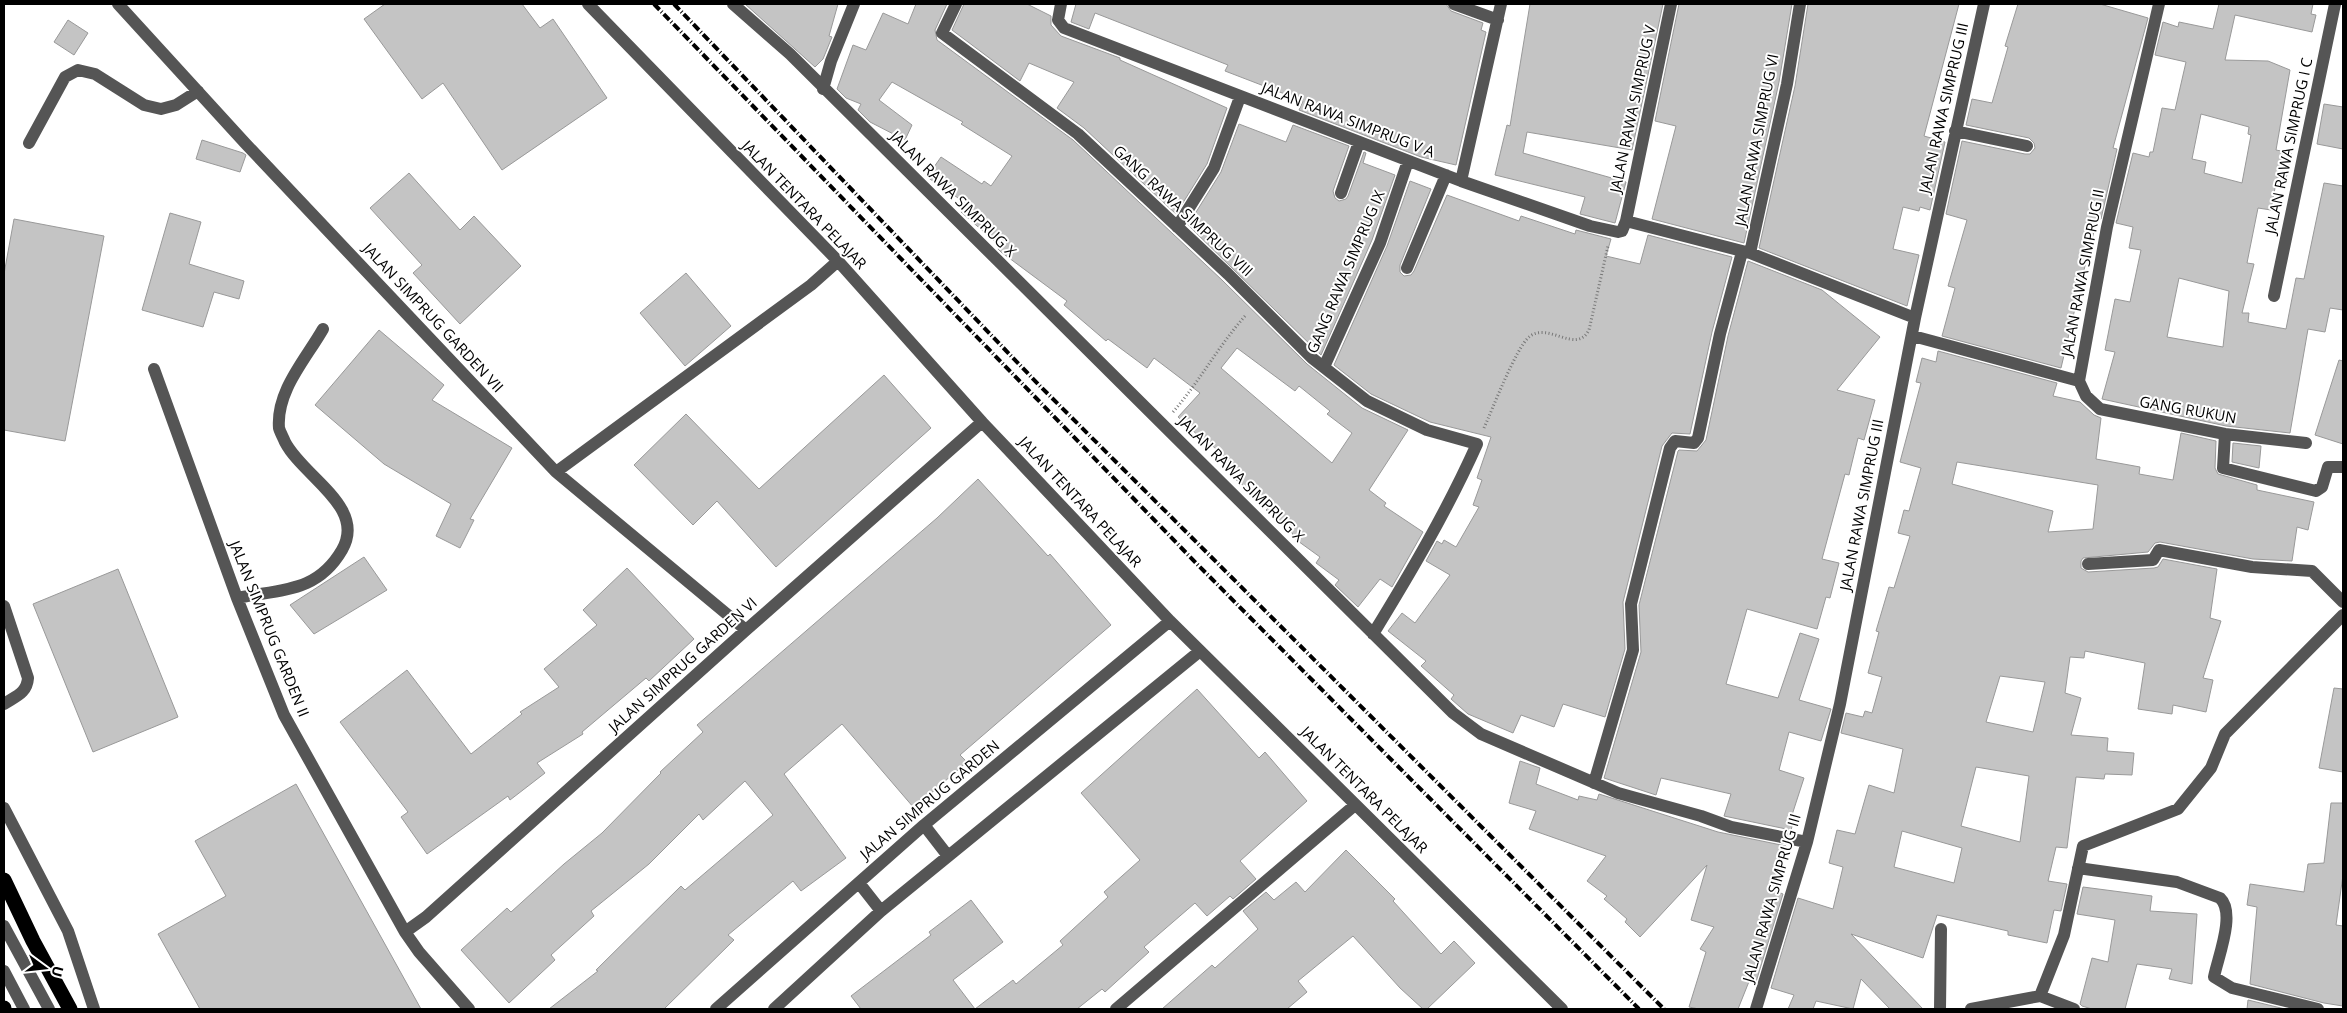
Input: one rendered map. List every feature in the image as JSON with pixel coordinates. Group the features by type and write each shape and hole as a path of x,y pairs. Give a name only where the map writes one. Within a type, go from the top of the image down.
{"highway":[{"path":"4,880 33,941 70,1009"}],"street":[{"name":"JALAN SIMPRUG GARDEN VII","path":"118,4 556,472 746,630"},
{"name":"JALAN TENTARA PELAJAR","path":"588,4 838,261 982,422 1170,621 1562,1009"},
{"name":"JALAN RAWA SIMPRUG X","path":"733,4 790,54 823,89 1453,713 1481,734 1618,793 1701,816 1731,827 1807,842"},
{"path":"823,89 831,61 854,4"},
{"name":"GANG RAWA SIMPRUG VIII","path":"956,4 942,33 1078,134 1324,367 1367,401 1427,430 1477,444"},
{"name":"JALAN RAWA SIMPRUG V A","path":"1061,4 1058,20 1064,28 1461,181 1590,226 1612,231"},
{"path":"1454,4 1498,20"},
{"path":"1461,181 1501,4"},
{"name":"JALAN RAWA SIMPRUG V","path":"1626,221 1671,4"},
{"name":"JALAN RAWA SIMPRUG VI","path":"1594,783 1633,650 1631,604 1670,448 1675,441 1694,443 1698,438 1720,334 1746,252 1787,84 1800,4"},
{"name":"JALAN RAWA SIMPRUG III","path":"1756,1009 1807,842 1840,704 1915,318 1984,4"},
{"name":"JALAN RAWA SIMPRUG II","path":"1913,336 2079,380 2107,228 2159,4"},
{"name":"JALAN RAWA SIMPRUG I C","path":"2274,296 2335,4"},
{"path":"29,143 65,77 78,70 95,74 144,105 161,109 176,105 198,91"},
{"path":"1177,227 1214,168 1240,96"},
{"path":"1955,131 2027,146"},
{"path":"1342,193 1359,142"},
{"name":"GANG RAWA SIMPRUG IX","path":"1324,367 1380,244 1408,161"},
{"path":"1407,268 1446,175"},
{"path":"1612,231 1622,231 1626,221 1746,252 1915,318"},
{"path":"556,472 811,285 838,261"},
{"path":"237,598 310,584 329,570 343,548 349,533 348,520 339,504 291,453 279,430 280,408 285,391 324,330"},
{"name":"JALAN SIMPRUG GARDEN II","path":"154,369 237,598 284,715 405,932 419,952 469,1009"},
{"name":"GANG RUKUN","path":"2079,380 2086,396 2100,410 2225,434 2306,443"},
{"name":"JALAN SIMPRUG GARDEN VI","path":"405,932 426,917 746,630 982,422"},
{"path":"2225,434 2223,468 2316,491 2322,487 2328,467 2343,467"},
{"path":"1373,634 1416,565 1460,482 1477,444"},
{"path":"2088,564 2153,560 2160,550 2252,567 2312,571 2343,602"},
{"path":"4,606 28,678 28,686 23,692 4,704"},
{"path":"2040,996 2064,935 2082,848 2086,844 2178,809 2212,768 2225,734 2343,615"},
{"name":"JALAN SIMPRUG GARDEN","path":"716,1009 924,825 1170,621"},
{"path":"774,1009 881,911 1200,651"},
{"path":"1116,1009 1356,805"},
{"path":"4,808 68,930 94,1009"},
{"path":"924,825 948,856"},
{"path":"2078,868 2177,882 2220,898 2224,902 2228,914 2214,977 2238,990 2318,1009"},
{"path":"859,883 881,911"},
{"path":"4,926 49,1009"},
{"path":"1940,1009 1941,929"},
{"path":"4,971 24,1009"},
{"path":"1971,1009 2040,996 2074,1009"}],"path":[{"path":"1477,444 1511,368 1528,338 1539,334 1578,340 1585,337 1589,330 1612,231"},
{"path":"1163,424 1192,390 1233,330 1257,304"}],"building":[{"path":"385,4 522,4 540,28 553,19 607,98 502,170 443,83 422,99 364,19"},
{"path":"745,4 838,4 829,36 832,37 823,59 815,67"},
{"path":"916,4 947,4 935,30 937,40 1073,140 1222,280 1307,364 1362,408 1408,430 1369,490 1386,503 1384,506 1423,532 1392,587 1380,579 1358,607 1335,585 1339,580 1316,563 1320,557 1291,536 1293,534 1266,510 1269,507 1234,478 1240,471 1178,417 1200,393 1154,358 1147,368 1108,339 1106,341 1064,305 1067,301 1001,252 998,249 1000,246 961,212 967,204 927,177 941,157 982,184 984,181 991,186 1012,156 961,124 963,122 892,82 879,100 912,125 905,140 870,122 858,110 861,104 846,98 837,89 853,45 866,50 883,13 908,24","holes":["1237,348 1295,391 1299,386 1330,411 1327,414 1352,433 1332,463 1221,368"]},
{"path":"964,4 1027,4 1051,16 1051,25 1061,36 1120,58 1120,60 1227,108 1207,164 1176,214 1084,128 1057,108 1074,82 1029,63 1020,81 952,30"},
{"path":"1076,4 1446,4 1451,11 1483,23 1481,30 1486,32 1456,165 1421,157 1299,110 1303,101 1225,71 1228,65 1095,13 1089,29 1071,22"},
{"path":"1530,4 1663,4 1632,150 1527,132 1523,153 1626,182 1615,223 1580,214 1585,197 1495,175 1507,125 1510,126"},
{"path":"1679,4 1792,4 1779,82 1744,243 1652,219 1676,126 1655,121"},
{"path":"1808,4 1959,4 1924,136 1945,142 1930,210 1920,207 1919,211 1903,207 1893,249 1919,255 1907,306 1759,248 1795,86"},
{"path":"2018,4 2100,4 2148,18 2113,148 2117,149 2101,219 2098,218 2089,249 2061,368 1942,336 1955,288 1948,286 1967,220 1946,214 1962,141 2025,154 2030,154 2035,148 2034,143 2029,138 1966,125 1972,99 1992,103 2008,47 2005,46"},
{"path":"2219,4 2313,4 2311,14 2316,15 2312,32 2235,15 2225,60 2268,61 2290,70 2276,150 2291,153 2286,179 2277,177 2271,210 2258,208 2247,263 2254,264 2242,313 2249,313 2248,322 2286,329 2296,278 2304,279 2324,183 2343,186 2343,310 2330,308 2325,332 2308,329 2290,433 2226,426 2102,399 2115,352 2105,350 2115,299 2130,302 2141,250 2129,248 2133,227 2116,223 2133,153 2149,157 2150,152 2153,152 2162,108 2175,110 2186,62 2155,55 2163,22 2178,27 2179,22 2213,29","holes":["2201,114 2249,127 2248,134 2251,135 2242,183 2204,173 2206,162 2192,159","2179,278 2229,291 2223,347 2167,337"]},
{"path":"68,20 88,33 74,55 54,42"},
{"path":"2324,104 2343,107 2343,149 2317,144"},
{"path":"1239,124 1286,142 1293,125 1349,146 1333,191 1335,198 1339,201 1346,199 1348,196 1364,152 1366,153 1363,163 1395,175 1372,240 1321,355 1188,225 1221,172"},
{"path":"202,140 246,155 240,172 196,159"},
{"path":"409,173 460,230 474,216 521,266 460,324 413,273 422,265 370,208"},
{"path":"1410,181 1431,189 1400,265 1400,272 1404,276 1411,275 1414,271 1447,195 1519,221 1521,216 1575,234 1576,230 1611,239 1606,256 1640,264 1648,235 1732,257 1712,332 1690,434 1672,433 1662,446 1623,602 1625,649 1605,717 1563,704 1554,727 1521,715 1513,733 1468,714 1451,699 1454,695 1421,666 1426,661 1388,631 1402,613 1415,623 1450,575 1426,561 1437,541 1442,544 1444,540 1456,547 1479,507 1473,505 1482,480 1477,478 1491,437 1430,422 1371,394 1334,365 1387,246"},
{"path":"170,213 201,222 189,264 244,281 239,299 214,292 203,327 142,310"},
{"path":"14,219 104,236 65,441 4,430 4,274"},
{"path":"1748,261 1822,290 1880,337 1837,390 1875,400 1864,440 1858,438 1849,475 1845,474 1822,559 1839,563 1830,598 1826,597 1817,629 1747,609 1726,684 1778,698 1800,633 1819,639 1799,700 1831,709 1821,741 1789,732 1779,770 1804,778 1792,815 1795,816 1791,830 1724,816 1731,794 1661,778 1656,795 1604,778 1641,652 1639,605 1678,451 1697,451 1706,440 1728,336"},
{"path":"686,273 731,326 685,366 640,313"},
{"path":"379,330 444,385 432,400 512,448 470,519 474,520 460,548 436,536 451,504 384,464 315,405"},
{"path":"1938,351 2057,383 2053,396 2080,402 2094,415 2101,418 2096,459 2140,467 2139,474 2173,480 2181,433 2216,441 2215,468 2218,474 2257,485 2257,490 2314,502 2308,530 2297,527 2292,561 2253,559 2160,542 2155,543 2148,552 2083,558 2081,568 2088,572 2154,568 2158,567 2163,559 2217,569 2210,618 2221,621 2203,678 2213,680 2206,712 2173,705 2172,714 2138,709 2145,663 2085,651 2084,658 2070,657 2065,693 2081,698 2071,735 2108,738 2107,751 2134,753 2132,775 2105,774 2104,779 2076,777 2067,848 2056,847 2048,881 2067,884 2061,911 2054,910 2047,943 2008,935 2008,931 1937,915 1923,958 1851,934 1923,1009 1890,1009 1861,979 1853,1009 1816,1001 1813,1009 1788,1009 1794,995 1771,988 1798,898 1833,909 1843,867 1829,863 1837,830 1855,834 1869,785 1894,793 1903,749 1841,733 1846,713 1863,717 1865,711 1872,713 1882,677 1868,673 1879,632 1876,631 1889,587 1894,588 1910,536 1898,533 1904,510 1909,511 1921,468 1900,462 1921,383 1916,382 1922,358 1936,362","holes":["1957,462 2098,485 2093,529 2048,532 2053,511 1952,484","2000,676 2045,682 2033,732 1986,722","1976,767 2029,776 2020,842 1961,826","1902,831 1962,848 1954,883 1894,867"]},
{"path":"2339,360 2343,361 2343,444 2315,435"},
{"path":"884,375 931,428 776,567 717,501 693,525 634,465 686,414 759,489"},
{"path":"2233,443 2261,446 2259,468 2232,462"},
{"path":"978,479 1048,556 1050,554 1111,625 960,755 967,762 914,808 842,724 784,774 846,858 801,891 793,881 728,935 734,940 664,1009 549,1009 598,971 596,970 681,886 685,890 773,815 745,781 703,820 699,814 649,864 591,911 594,916 551,955 555,960 509,1003 461,950 507,908 511,912 564,864 602,833 660,772 703,732 697,725 937,518"},
{"path":"364,557 387,590 314,634 290,605"},
{"path":"627,568 694,639 649,681 646,678 582,732 583,734 537,763 545,773 510,800 508,796 427,854 401,817 408,812 340,722 407,670 471,754 522,714 520,712 559,687 544,669 597,625 583,610"},
{"path":"118,569 178,717 93,752 33,604"},
{"path":"2334,688 2343,689 2343,772 2319,768"},
{"path":"1197,689 1259,758 1265,752 1307,801 1240,861 1256,879 1233,899 1230,896 1207,916 1195,903 1144,947 1149,952 1105,992 1102,989 1077,1009 975,1009 1013,980 1016,984 1063,945 1060,941 1108,897 1104,892 1140,860 1081,793"},
{"path":"1520,761 1540,768 1536,784 1578,800 1579,796 1597,800 1599,794 1718,832 1786,846 1778,869 1782,870 1776,891 1783,894 1756,982 1750,979 1738,1009 1699,1009 1689,1007 1706,952 1700,949 1714,927 1691,920 1707,865 1640,937 1625,922 1627,919 1604,899 1607,896 1587,881 1606,856 1529,829 1536,811 1509,803"},
{"path":"296,784 421,1009 200,1009 158,934 226,896 195,841"},
{"path":"2331,803 2343,803 2343,875 2336,925 2343,926 2343,1006 2250,984 2257,907 2247,905 2250,884 2304,892 2308,864 2324,863"},
{"path":"1346,850 1395,899 1393,901 1441,954 1454,941 1475,963 1427,1009 1423,1009 1400,988 1353,936 1298,981 1307,992 1287,1009 1162,1009 1212,965 1215,968 1258,929 1243,911 1266,892 1274,900 1296,882 1305,892"},
{"path":"2083,887 2152,896 2150,911 2197,914 2192,984 2169,979 2172,969 2137,964 2125,1009 2092,1009 2082,1006 2080,1004 2092,958 2108,962 2115,920 2077,914"},
{"path":"971,900 1003,942 953,980 975,1009 861,1009 851,996 931,935 929,932"},
{"path":"2248,1000 2285,1009 2247,1009"}],"railway":[{"path":"654,4 1197,564 1639,1009"},
{"path":"674,4 1038,384 1664,1009"}]}
